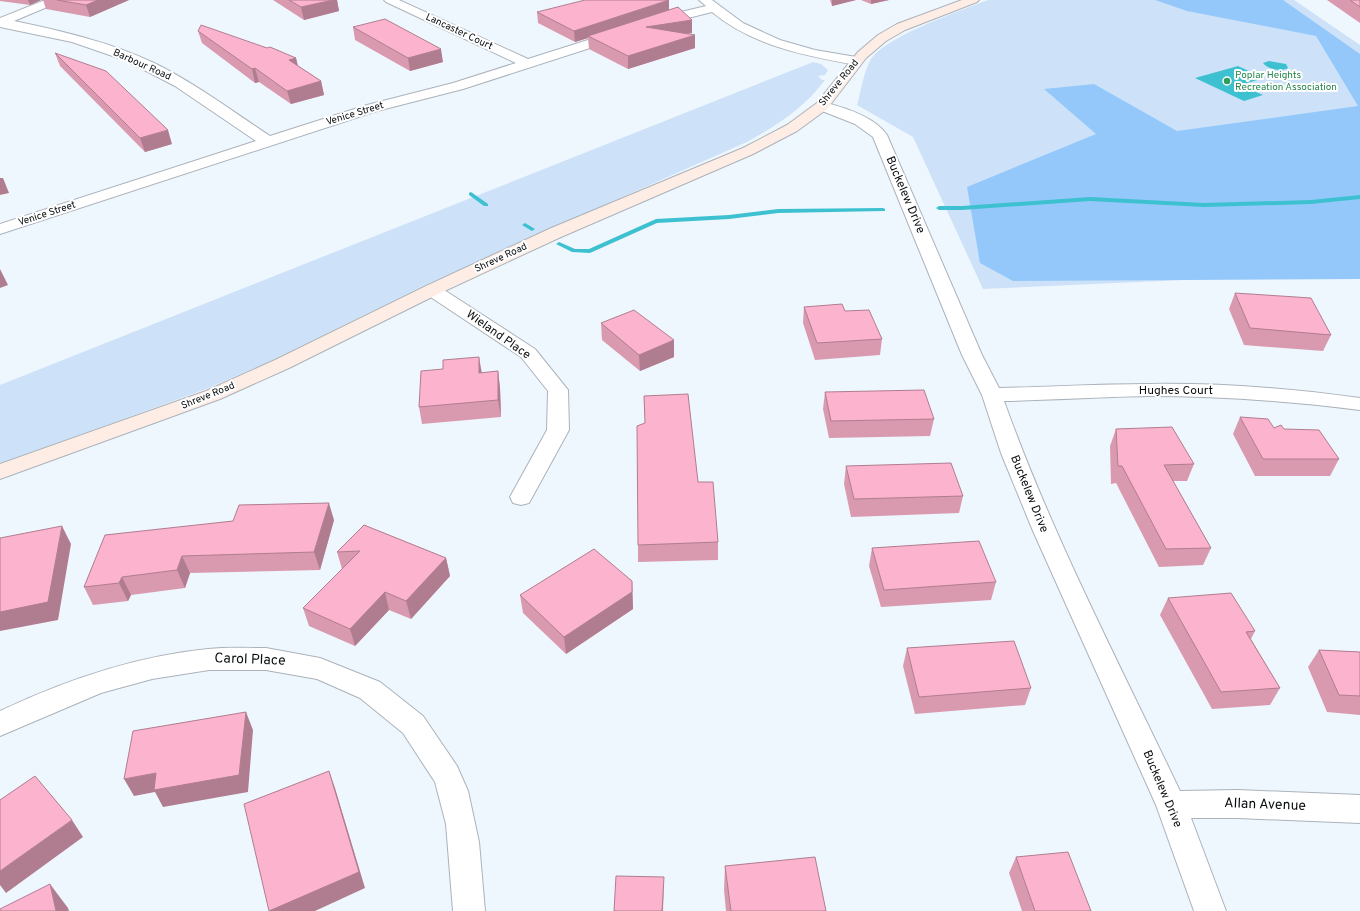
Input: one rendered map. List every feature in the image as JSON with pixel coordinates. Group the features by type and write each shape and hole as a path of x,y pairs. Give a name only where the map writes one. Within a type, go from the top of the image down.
{"main road":[{"name":"Shreve Road","path":"0,472 213,395 282,364 432,290 555,233 748,151 792,128 822,106 857,61 874,44 896,30 968,1"}],"street":[{"path":"0,22 55,0"},
{"name":"Lancaster Court","path":"390,0 528,64"},
{"path":"644,26 709,4 729,20 772,42 807,53 857,61"},
{"name":"Barbour Road","path":"0,22 91,45 148,66 174,79 268,142"},
{"name":"Venice Street","path":"0,229 372,108 458,86 629,31"},
{"name":"Buckelew Drive","path":"822,106 863,122 873,128 880,135 972,355 992,395 1012,453 1045,531 1170,805 1210,911"},
{"name":"Wieland Place","path":"432,290 528,353 558,390 558,430 521,497"},
{"name":"Hughes Court","path":"992,395 1147,390 1214,391 1327,399 1360,404"},
{"name":"Carol Place","path":"0,724 94,683 151,667 206,658 264,658 312,665 352,679 393,705 422,735 447,775 461,816 469,911"},
{"name":"Allan Avenue","path":"1170,805 1238,804 1360,809"}],"shaded area":[{"name":"Poplar Heights Recreation Association","path":"988,0 1294,0 1360,45 1360,272 983,289 913,137 857,105 868,66 877,52 905,34"},
{"path":"1155,0 1283,0 1360,54 1360,279 1013,281 980,263 967,187 1096,134 1044,89 1094,84 1177,131 1358,106 1316,36 1187,11"},
{"path":"1269,61 1286,64 1288,68 1275,70 1263,63"},
{"path":"813,62 821,64 828,70 825,75 818,76 822,80 825,80 817,90 790,115 749,141 427,284 264,364 206,389 0,464 0,385"},
{"name":"Poplar Heights Recreation Association","path":"1238,66 1264,78 1240,85 1263,95 1244,101 1195,78"}],"building":[{"path":"57,0 98,0 86,5"},
{"path":"289,0 333,0 301,7"},
{"path":"585,0 669,0 574,31 537,12"},
{"path":"1350,0 1360,0 1360,7"},
{"path":"678,7 692,20 646,27 695,35 628,56 588,36"},
{"path":"385,19 441,49 408,58 353,27"},
{"path":"201,25 267,48 270,47 296,58 289,60 321,81 287,91 255,68 252,69 198,31"},
{"path":"55,53 106,71 168,130 140,138"},
{"path":"1235,293 1311,298 1331,335 1250,328"},
{"path":"842,304 845,311 869,310 882,339 817,343 804,307"},
{"path":"634,310 674,340 639,355 601,323"},
{"path":"479,357 479,373 498,371 498,400 419,407 421,371 443,369 443,360"},
{"path":"924,390 934,419 831,421 825,392"},
{"path":"688,394 698,482 713,482 718,542 638,545 637,426 645,423 644,396"},
{"path":"1240,417 1268,419 1274,428 1281,425 1284,429 1319,430 1339,459 1263,459"},
{"path":"1172,427 1194,464 1164,465 1211,548 1166,549 1122,466 1118,466 1116,429"},
{"path":"951,463 963,496 854,499 846,466"},
{"path":"329,503 314,552 182,556 177,570 122,577 119,583 84,587 105,535 233,521 239,505"},
{"path":"364,525 446,558 406,601 385,592 350,629 303,608 360,551 337,552"},
{"path":"62,526 48,602 0,612 0,538"},
{"path":"979,541 996,582 884,590 872,548"},
{"path":"594,549 632,581 632,592 564,637 520,595"},
{"path":"1231,593 1255,631 1246,632 1280,688 1221,692 1168,598"},
{"path":"1014,641 1031,688 919,697 907,648"},
{"path":"1319,650 1360,652 1360,696 1339,695"},
{"path":"246,712 239,775 154,790 156,773 124,779 133,731"},
{"path":"329,771 359,872 269,911 244,804"},
{"path":"35,776 72,820 0,871 0,800"},
{"path":"1068,852 1091,911 1035,911 1016,857"},
{"path":"815,857 826,911 731,911 725,866"},
{"path":"616,876 664,877 662,911 614,911"},
{"path":"50,884 56,911 0,911 0,909"}],"waterway":[{"path":"471,194 486,205"},
{"path":"939,208 962,208 1090,199 1204,205 1311,202 1360,197"},
{"path":"559,244 574,251 590,251 656,221 729,217 778,211 883,210"},
{"path":"525,225 532,229"}],"place":[{"name":"Poplar Heights Recreation Association","path":"1227,81"}]}
